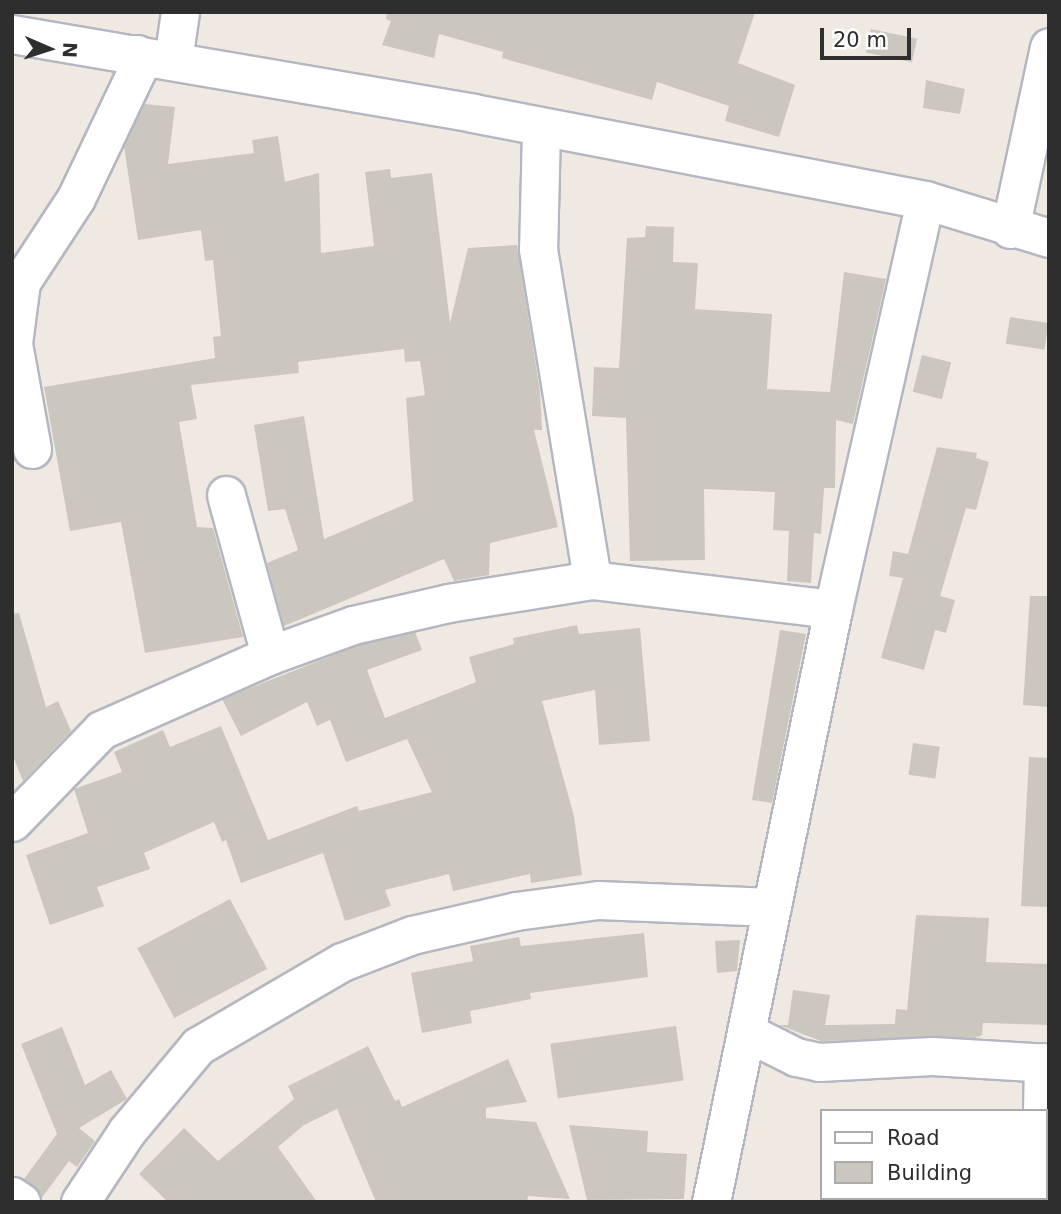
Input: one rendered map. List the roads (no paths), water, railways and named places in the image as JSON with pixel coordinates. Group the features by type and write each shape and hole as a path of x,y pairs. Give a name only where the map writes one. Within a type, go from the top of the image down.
{"street":[{"path":"173,60 180,12"},
{"path":"12,34 173,60 925,200 1010,229 1049,239"},
{"path":"1010,229 1049,47"},
{"path":"32,449 13,343 22,282 76,198 137,69 137,54"},
{"path":"541,130 538,249 592,580"},
{"path":"711,1202 833,609 925,200"},
{"path":"226,495 270,655"},
{"path":"12,822 101,730 270,655 353,625 449,603 592,580 833,609"},
{"path":"79,1202 127,1131 198,1046 342,962 412,935 571,904 651,899 772,906"},
{"path":"746,1032 796,1057 819,1062 932,1056 1046,1062 1042,1109"},
{"path":"12,1196 21,1202"}]}
